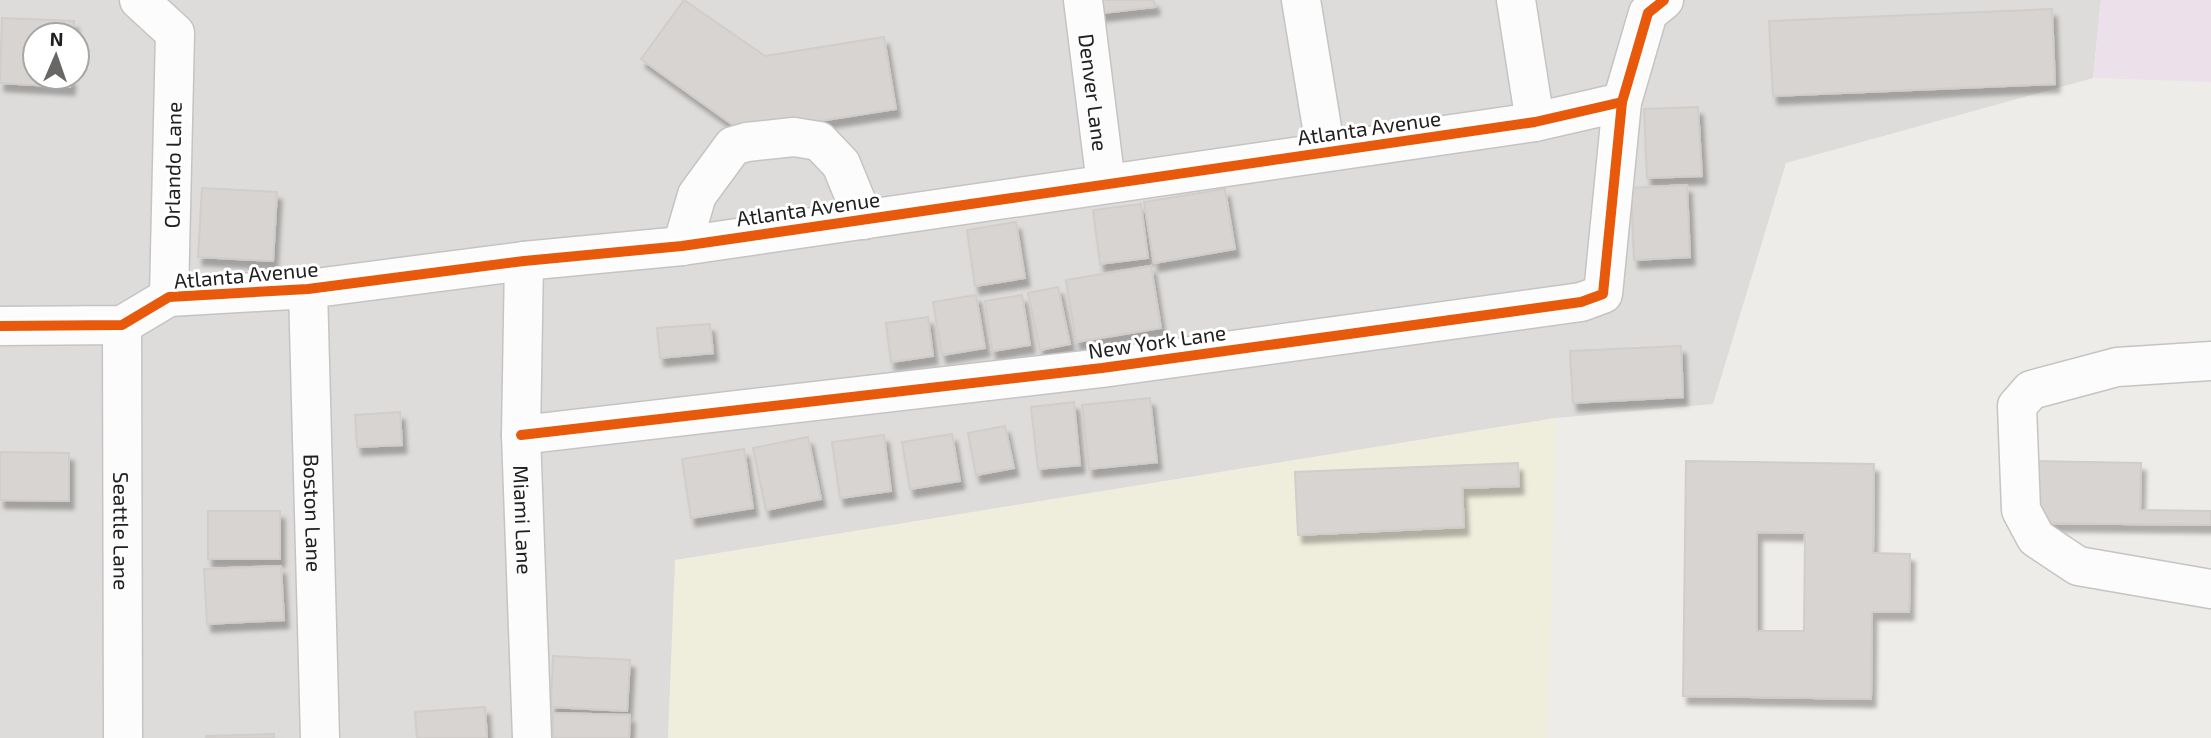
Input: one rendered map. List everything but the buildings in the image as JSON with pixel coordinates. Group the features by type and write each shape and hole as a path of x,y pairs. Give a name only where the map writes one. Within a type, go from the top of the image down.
{"street":[{"name":"Orlando Lane","path":"139,0 175,33 169,297"},
{"name":"Denver Lane","path":"1083,0 1107,184"},
{"path":"1301,0 1326,152"},
{"path":"1516,0 1535,122"},
{"path":"1622,102 1648,13 1664,0"},
{"name":"Atlanta Avenue","path":"122,325 169,297 309,289 524,261 682,246 1535,122 1622,102"},
{"name":"New York Lane","path":"521,435 1102,368 1581,302 1603,294 1622,102"},
{"path":"682,246 697,195 733,146 747,142 794,137 819,141 841,164 863,220"},
{"name":"Miami Lane","path":"524,261 521,435 532,738"},
{"name":"Boston Lane","path":"309,289 320,738"},
{"path":"0,326 122,325"},
{"name":"Seattle Lane","path":"122,325 123,738"},
{"path":"2211,361 2117,367 2031,390 2017,406 2021,510 2036,538 2078,566 2211,589"}],"shaded area":[{"path":"0,0 2101,0 2093,78 1786,163 1713,404 1556,418 676,560 668,738 0,738"},
{"path":"2101,0 2211,0 2211,82 2093,78"},
{"path":"1556,418 1548,738 668,738 675,560"}],"cycle path":[{"path":"521,435 1102,368 1581,302 1603,294 1622,102 1648,13 1664,0"},
{"path":"0,326 122,325 169,297 308,289 524,261 682,246 1535,122 1622,102"}]}
